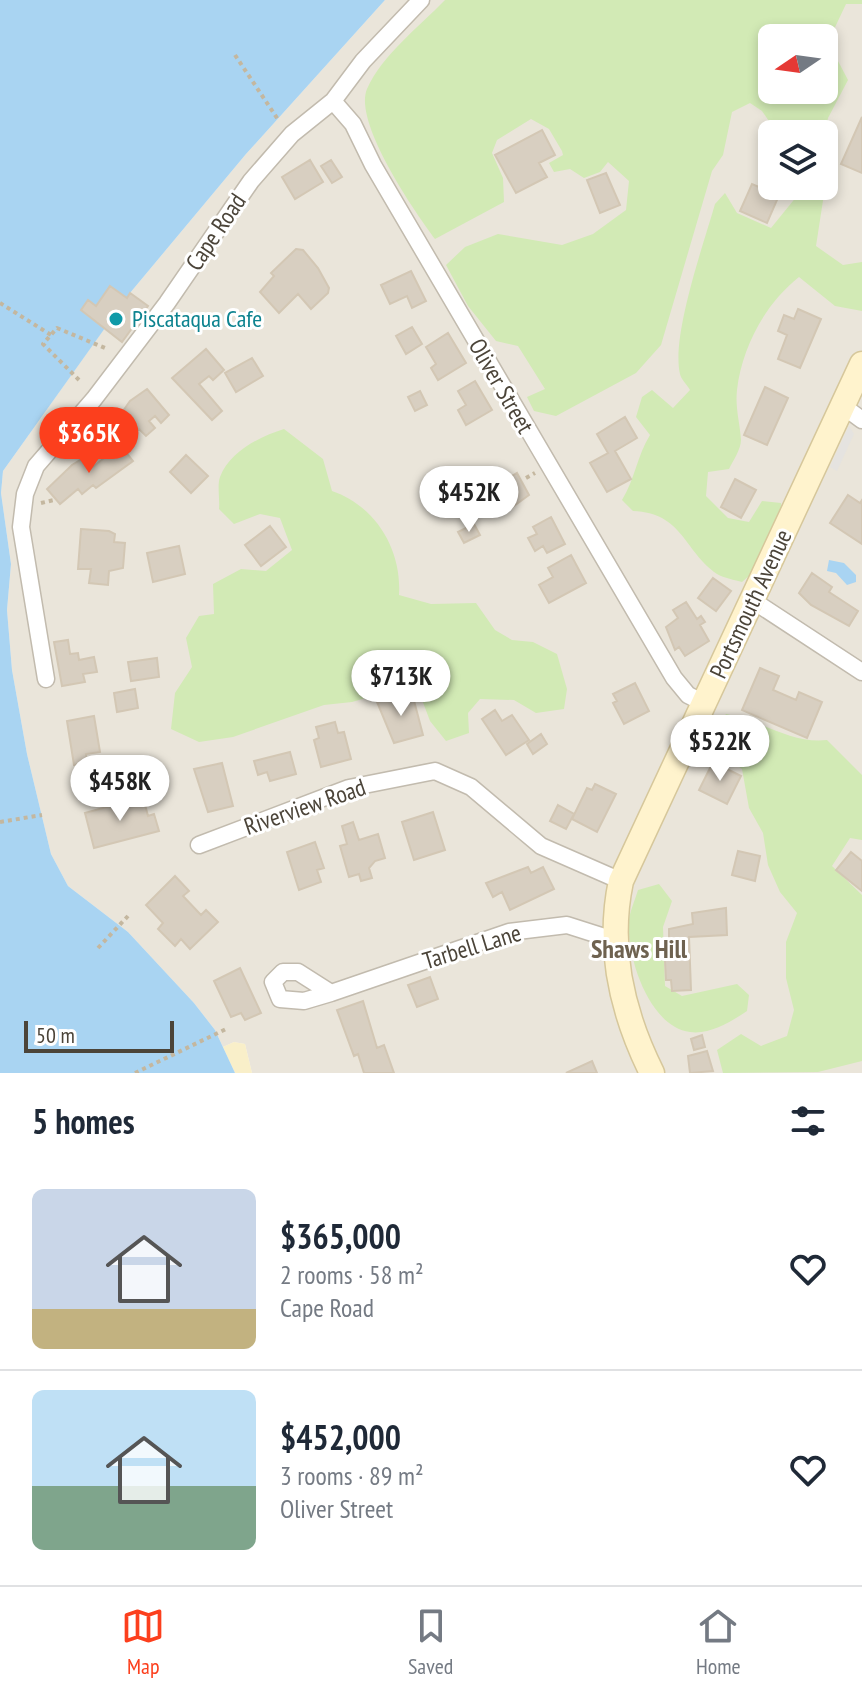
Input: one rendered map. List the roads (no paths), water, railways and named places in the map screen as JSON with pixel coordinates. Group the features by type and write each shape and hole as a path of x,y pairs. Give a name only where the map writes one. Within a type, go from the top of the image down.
{"main road":[{"name":"Portsmouth Avenue","path":"652,1073 632,1028 620,981 614,940 621,881 752,600 852,413 862,364"}],"street":[{"name":"Cape Road","path":"46,679 21,527 25,494 36,466 94,399 167,303 251,181 292,134 333,101 363,61 421,0"},
{"name":"Oliver Street","path":"333,101 353,124 373,165 674,678 688,695 704,703"},
{"path":"752,600 862,672"},
{"name":"Riverview Road","path":"199,845 349,788 435,771 471,787 541,846 621,881"},
{"name":"Tarbell Lane","path":"331,993 509,932 567,925 614,940"}],"water":[{"path":"0,0 385,0 246,154 130,293 3,471 1,493 11,564 7,610 12,670 27,754 51,854 68,886 128,932 194,1003 215,1030 235,1073 0,1073"},
{"path":"829,560 844,563 856,575 856,582 847,585 836,573 827,571"}],"place":[{"name":"Piscataqua Cafe","path":"116,319"}],"district":[{"name":"Shaws Hill","path":"639,949"}]}
